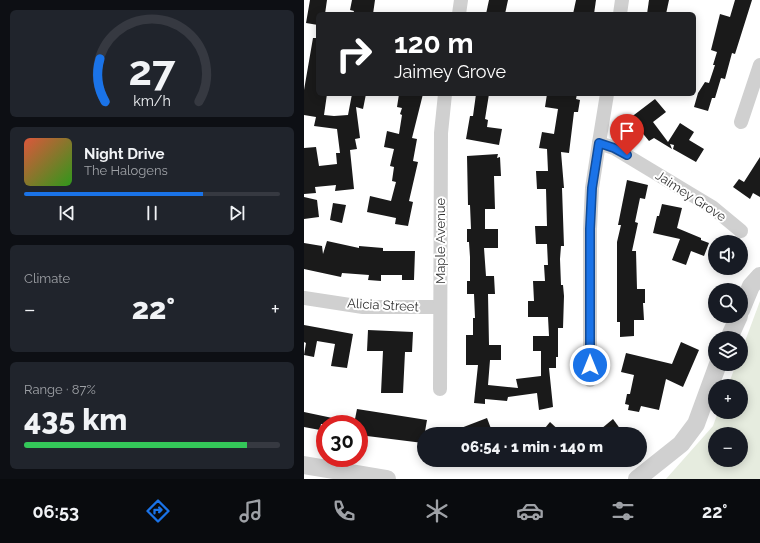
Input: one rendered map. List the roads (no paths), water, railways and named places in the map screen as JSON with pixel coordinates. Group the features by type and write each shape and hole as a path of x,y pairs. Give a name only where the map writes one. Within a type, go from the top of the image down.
{"street":[{"path":"620,12 622,0"},
{"path":"741,122 760,65"},
{"name":"Maple Avenue","path":"440,389 439,307 441,133 445,96"},
{"path":"590,380 590,229 592,188 607,96"},
{"name":"Jaimey Grove","path":"599,143 614,148 712,207 741,231"},
{"path":"748,293 751,286 760,276"},
{"name":"Alicia Street","path":"304,298 363,307 439,307"},
{"path":"637,479 681,444 696,424 715,371"},
{"path":"304,465 387,479"}]}
